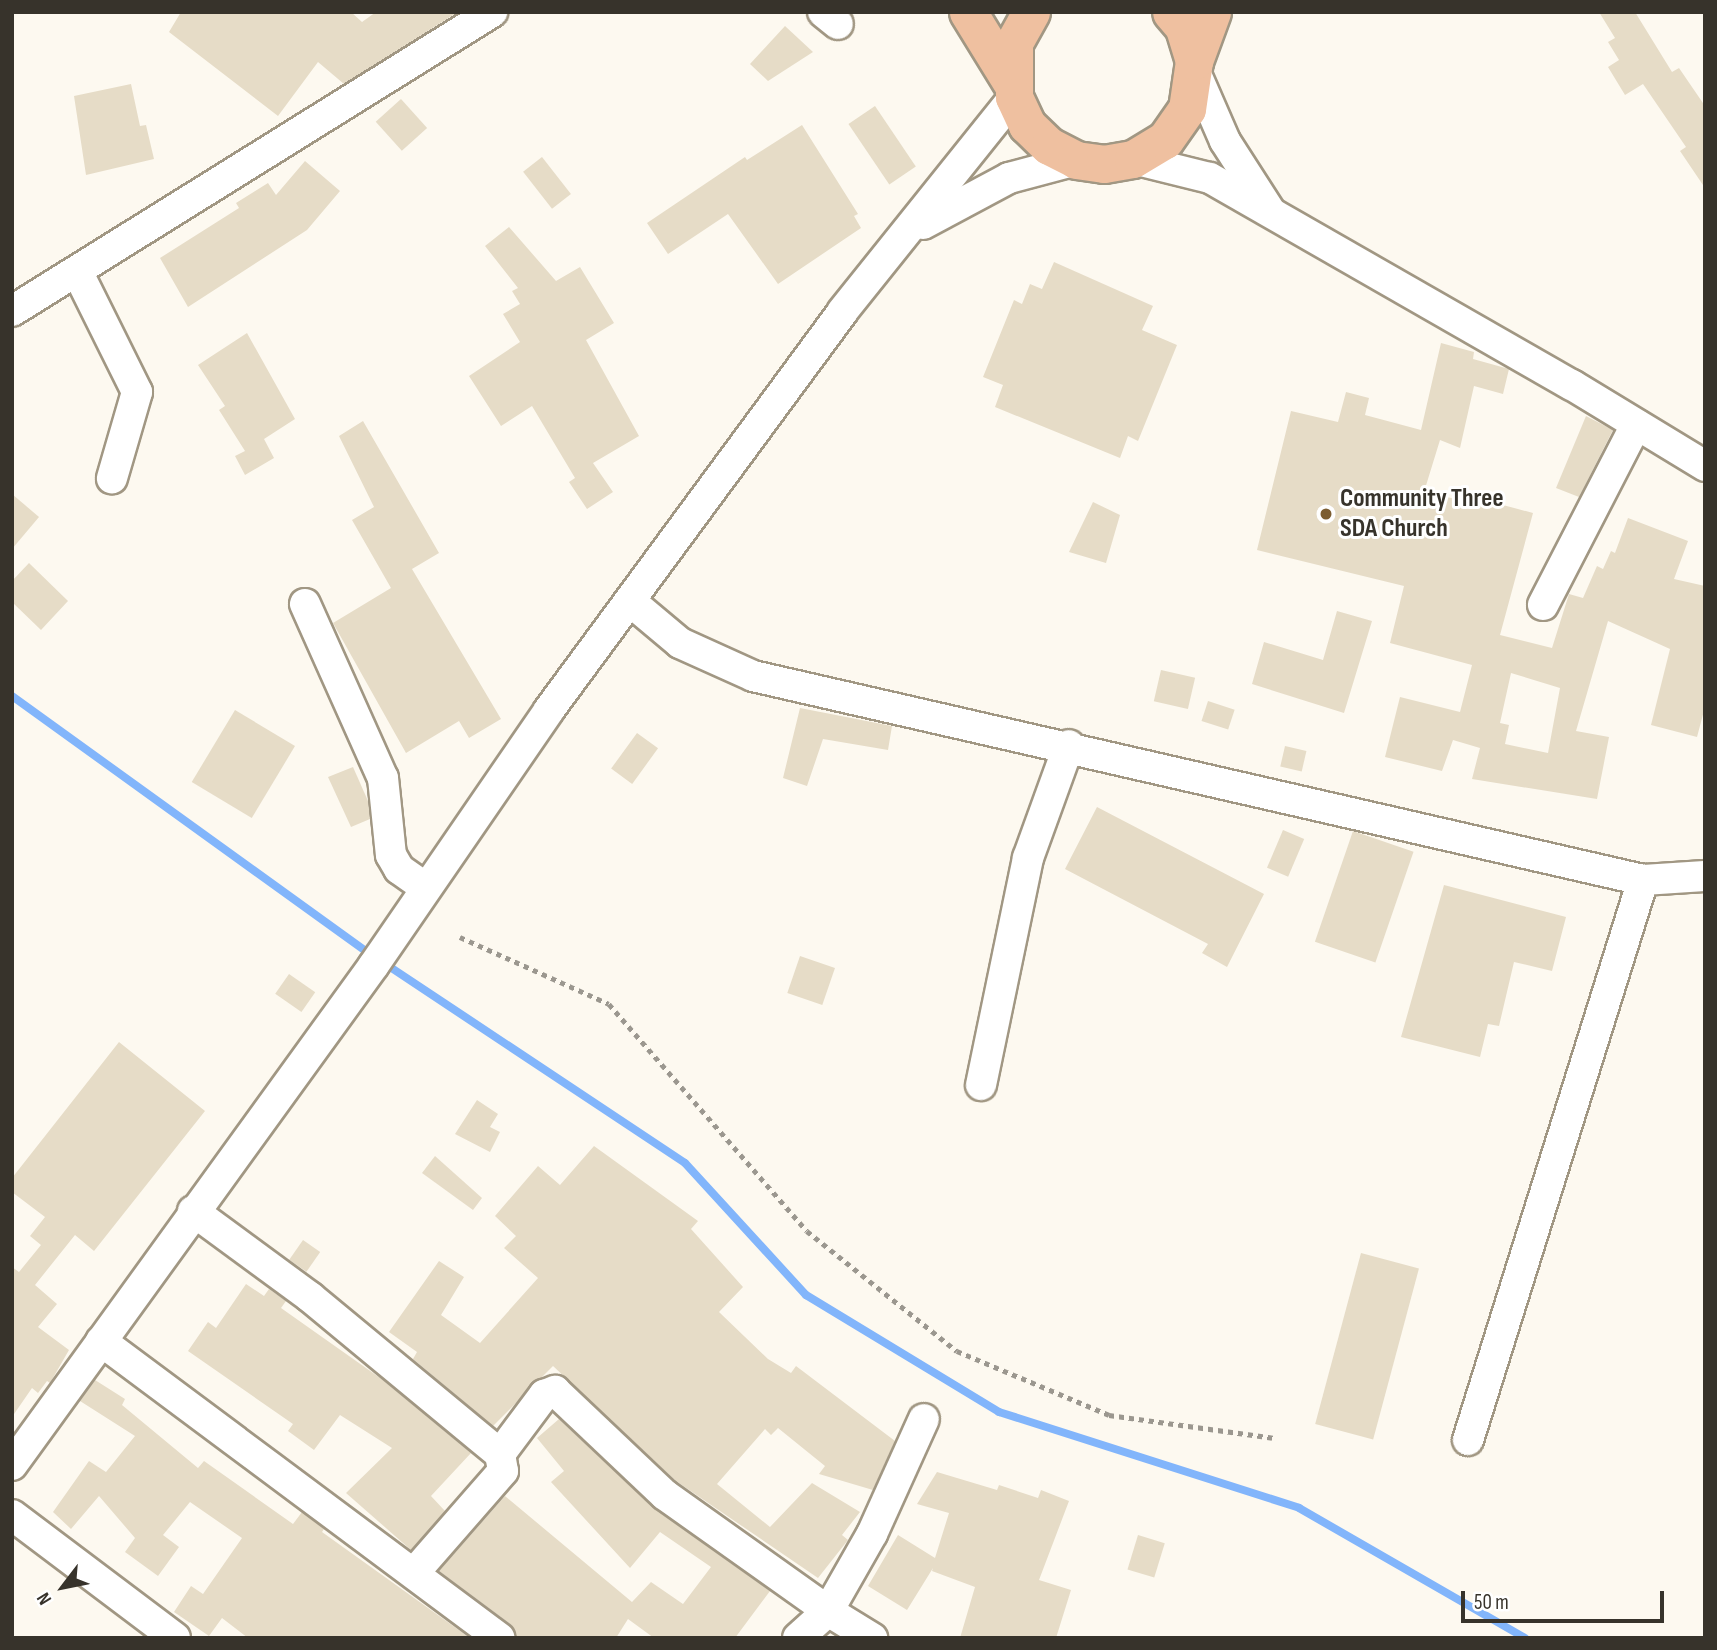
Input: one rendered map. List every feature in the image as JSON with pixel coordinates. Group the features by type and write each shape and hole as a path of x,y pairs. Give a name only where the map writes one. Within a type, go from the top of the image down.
{"main road":[{"path":"968,12 1012,90 1027,125 1049,146 1076,160 1104,164 1133,159 1166,140 1187,109 1195,66 1212,12"},
{"path":"1012,90 1014,43 1031,12"},
{"path":"1171,12 1183,26 1195,66"}],"street":[{"path":"12,312 492,12"},
{"path":"1195,66 1225,141 1274,217"},
{"path":"12,1465 630,601 842,312 911,231 1012,90"},
{"path":"1133,159 1210,178 1705,466"},
{"path":"911,231 1009,178 1076,160"},
{"path":"76,271 138,392 112,478"},
{"path":"1543,605 1636,425"},
{"path":"630,601 680,643 753,676 1069,745 1643,880 1705,876"},
{"path":"305,604 383,778 391,855 399,869 426,888"},
{"path":"981,1085 1028,858 1069,745"},
{"path":"1468,1440 1643,880"},
{"path":"193,1211 310,1297 500,1454 503,1471 414,1573"},
{"path":"101,1341 500,1638"},
{"path":"500,1454 544,1395 555,1391 665,1494 828,1611 872,1638"},
{"path":"798,1638 828,1611 873,1534 924,1419"},
{"path":"12,1515 175,1638"}],"path":[{"path":"460,937 609,1004 807,1231 957,1350 1109,1415 1274,1438"}],"building":[{"path":"181,12 351,12 362,22 376,12 458,12 344,84 318,62 278,116 169,32"},
{"path":"1599,12 1635,12 1672,72 1679,68 1705,106 1705,188 1680,151 1686,147 1643,84 1625,95 1608,67 1619,60 1608,42 1615,38"},
{"path":"785,26 813,52 768,81 750,64"},
{"path":"131,84 140,126 146,125 154,159 86,175 74,96"},
{"path":"401,99 427,128 402,151 376,122"},
{"path":"875,106 916,167 889,184 848,124"},
{"path":"802,125 858,214 854,216 861,228 778,284 728,214 668,254 647,223 745,157 747,160"},
{"path":"542,157 571,194 552,209 523,172"},
{"path":"305,161 340,191 307,230 188,307 160,258 239,208 236,203 268,183 276,195"},
{"path":"509,227 556,281 580,267 614,323 586,340 639,436 593,463 613,492 587,509 569,482 575,478 532,406 501,426 469,376 520,342 503,314 520,304 512,291 518,288 485,246"},
{"path":"1054,262 1153,306 1142,330 1177,345 1138,441 1128,436 1120,458 995,407 1003,385 983,377 1014,300 1022,304 1030,284 1042,289"},
{"path":"247,333 295,419 264,439 274,458 245,475 235,456 245,451 219,410 225,406 198,365"},
{"path":"1441,343 1474,352 1473,359 1509,369 1503,394 1474,386 1460,448 1440,440 1424,492 1483,505 1484,500 1533,513 1500,635 1552,648 1569,594 1583,598 1597,566 1603,569 1611,551 1615,553 1628,518 1688,541 1674,579 1705,586 1705,707 1697,737 1651,725 1670,649 1608,621 1576,731 1609,737 1597,799 1472,779 1480,748 1453,740 1442,771 1385,757 1400,697 1460,712 1472,665 1390,643 1404,586 1257,550 1291,411 1338,422 1346,392 1369,398 1365,415 1421,430","holes":["1511,673 1560,688 1548,753 1505,744 1509,725 1500,723"]},
{"path":"1586,416 1613,430 1579,497 1556,488"},
{"path":"363,421 439,553 412,569 501,719 469,738 459,721 406,753 333,623 391,588 352,520 374,507 339,436"},
{"path":"12,494 39,517 12,549"},
{"path":"1093,502 1120,515 1106,563 1069,552"},
{"path":"29,563 68,601 41,630 12,602 12,581"},
{"path":"1337,611 1372,621 1344,713 1252,684 1264,642 1323,660"},
{"path":"1161,670 1195,678 1188,709 1154,701"},
{"path":"1208,701 1235,710 1228,730 1202,721"},
{"path":"800,708 892,726 888,750 823,739 807,786 783,778"},
{"path":"235,710 295,746 252,818 192,782"},
{"path":"637,733 658,748 632,784 611,769"},
{"path":"1285,746 1306,751 1302,771 1280,766"},
{"path":"353,767 368,801 370,819 351,827 328,777"},
{"path":"1097,807 1264,894 1227,967 1202,953 1208,944 1065,869"},
{"path":"1283,830 1304,839 1288,877 1267,868"},
{"path":"1353,831 1414,852 1375,962 1315,942"},
{"path":"1444,885 1566,917 1552,971 1514,962 1499,1026 1488,1024 1480,1057 1401,1037"},
{"path":"800,956 835,968 822,1005 787,993"},
{"path":"289,974 315,992 301,1012 275,994"},
{"path":"119,1042 205,1111 94,1251 75,1235 35,1285 57,1304 38,1327 69,1350 50,1383 47,1381 38,1393 32,1388 12,1417 12,1267 19,1272 41,1245 30,1236 45,1217 12,1192 12,1178"},
{"path":"477,1100 498,1114 490,1127 500,1132 490,1152 455,1134"},
{"path":"594,1146 698,1221 691,1229 743,1287 719,1312 768,1359 791,1373 796,1366 895,1441 873,1490 819,1474 825,1466 778,1428 771,1435 765,1429 717,1484 770,1527 812,1483 860,1512 842,1535 848,1540 818,1578 676,1481 553,1366 493,1426 413,1359 417,1352 389,1332 439,1261 464,1277 441,1315 480,1343 538,1278 504,1248 516,1236 495,1216 538,1166 560,1185"},
{"path":"435,1156 482,1198 473,1210 422,1173"},
{"path":"303,1240 320,1252 306,1272 289,1260"},
{"path":"1361,1253 1419,1269 1373,1439 1315,1424"},
{"path":"246,1284 264,1296 269,1289 286,1301 281,1308 383,1380 471,1453 431,1496 445,1511 411,1550 346,1493 392,1448 340,1415 314,1450 288,1431 293,1424 188,1351 208,1322 216,1328"},
{"path":"95,1380 125,1399 122,1405 198,1468 204,1461 293,1524 302,1512 324,1529 322,1532 470,1638 248,1638 222,1618 209,1636 174,1612 191,1586 203,1594 242,1538 190,1502 163,1535 179,1547 158,1576 125,1552 135,1538 99,1496 71,1529 53,1512 89,1461 106,1472 135,1436 80,1401"},
{"path":"559,1419 655,1509 770,1591 735,1638 654,1638 628,1619 616,1638 517,1638 510,1624 439,1571 505,1496 632,1602 651,1582 683,1604 711,1567 660,1532 630,1568 551,1482 564,1471 537,1438"},
{"path":"937,1472 997,1490 999,1485 1038,1498 1041,1490 1069,1501 1039,1580 1071,1590 1056,1638 960,1638 975,1587 932,1571 933,1568 907,1610 868,1586 898,1535 935,1558 949,1513 917,1504"},
{"path":"1138,1535 1165,1543 1154,1578 1127,1569"}],"waterway":[{"path":"12,696 373,956"},
{"path":"384,963 685,1163 806,1295 999,1412 1299,1508 1525,1638"}],"place":[{"name":"Community Three SDA Church","path":"1326,514"}]}
